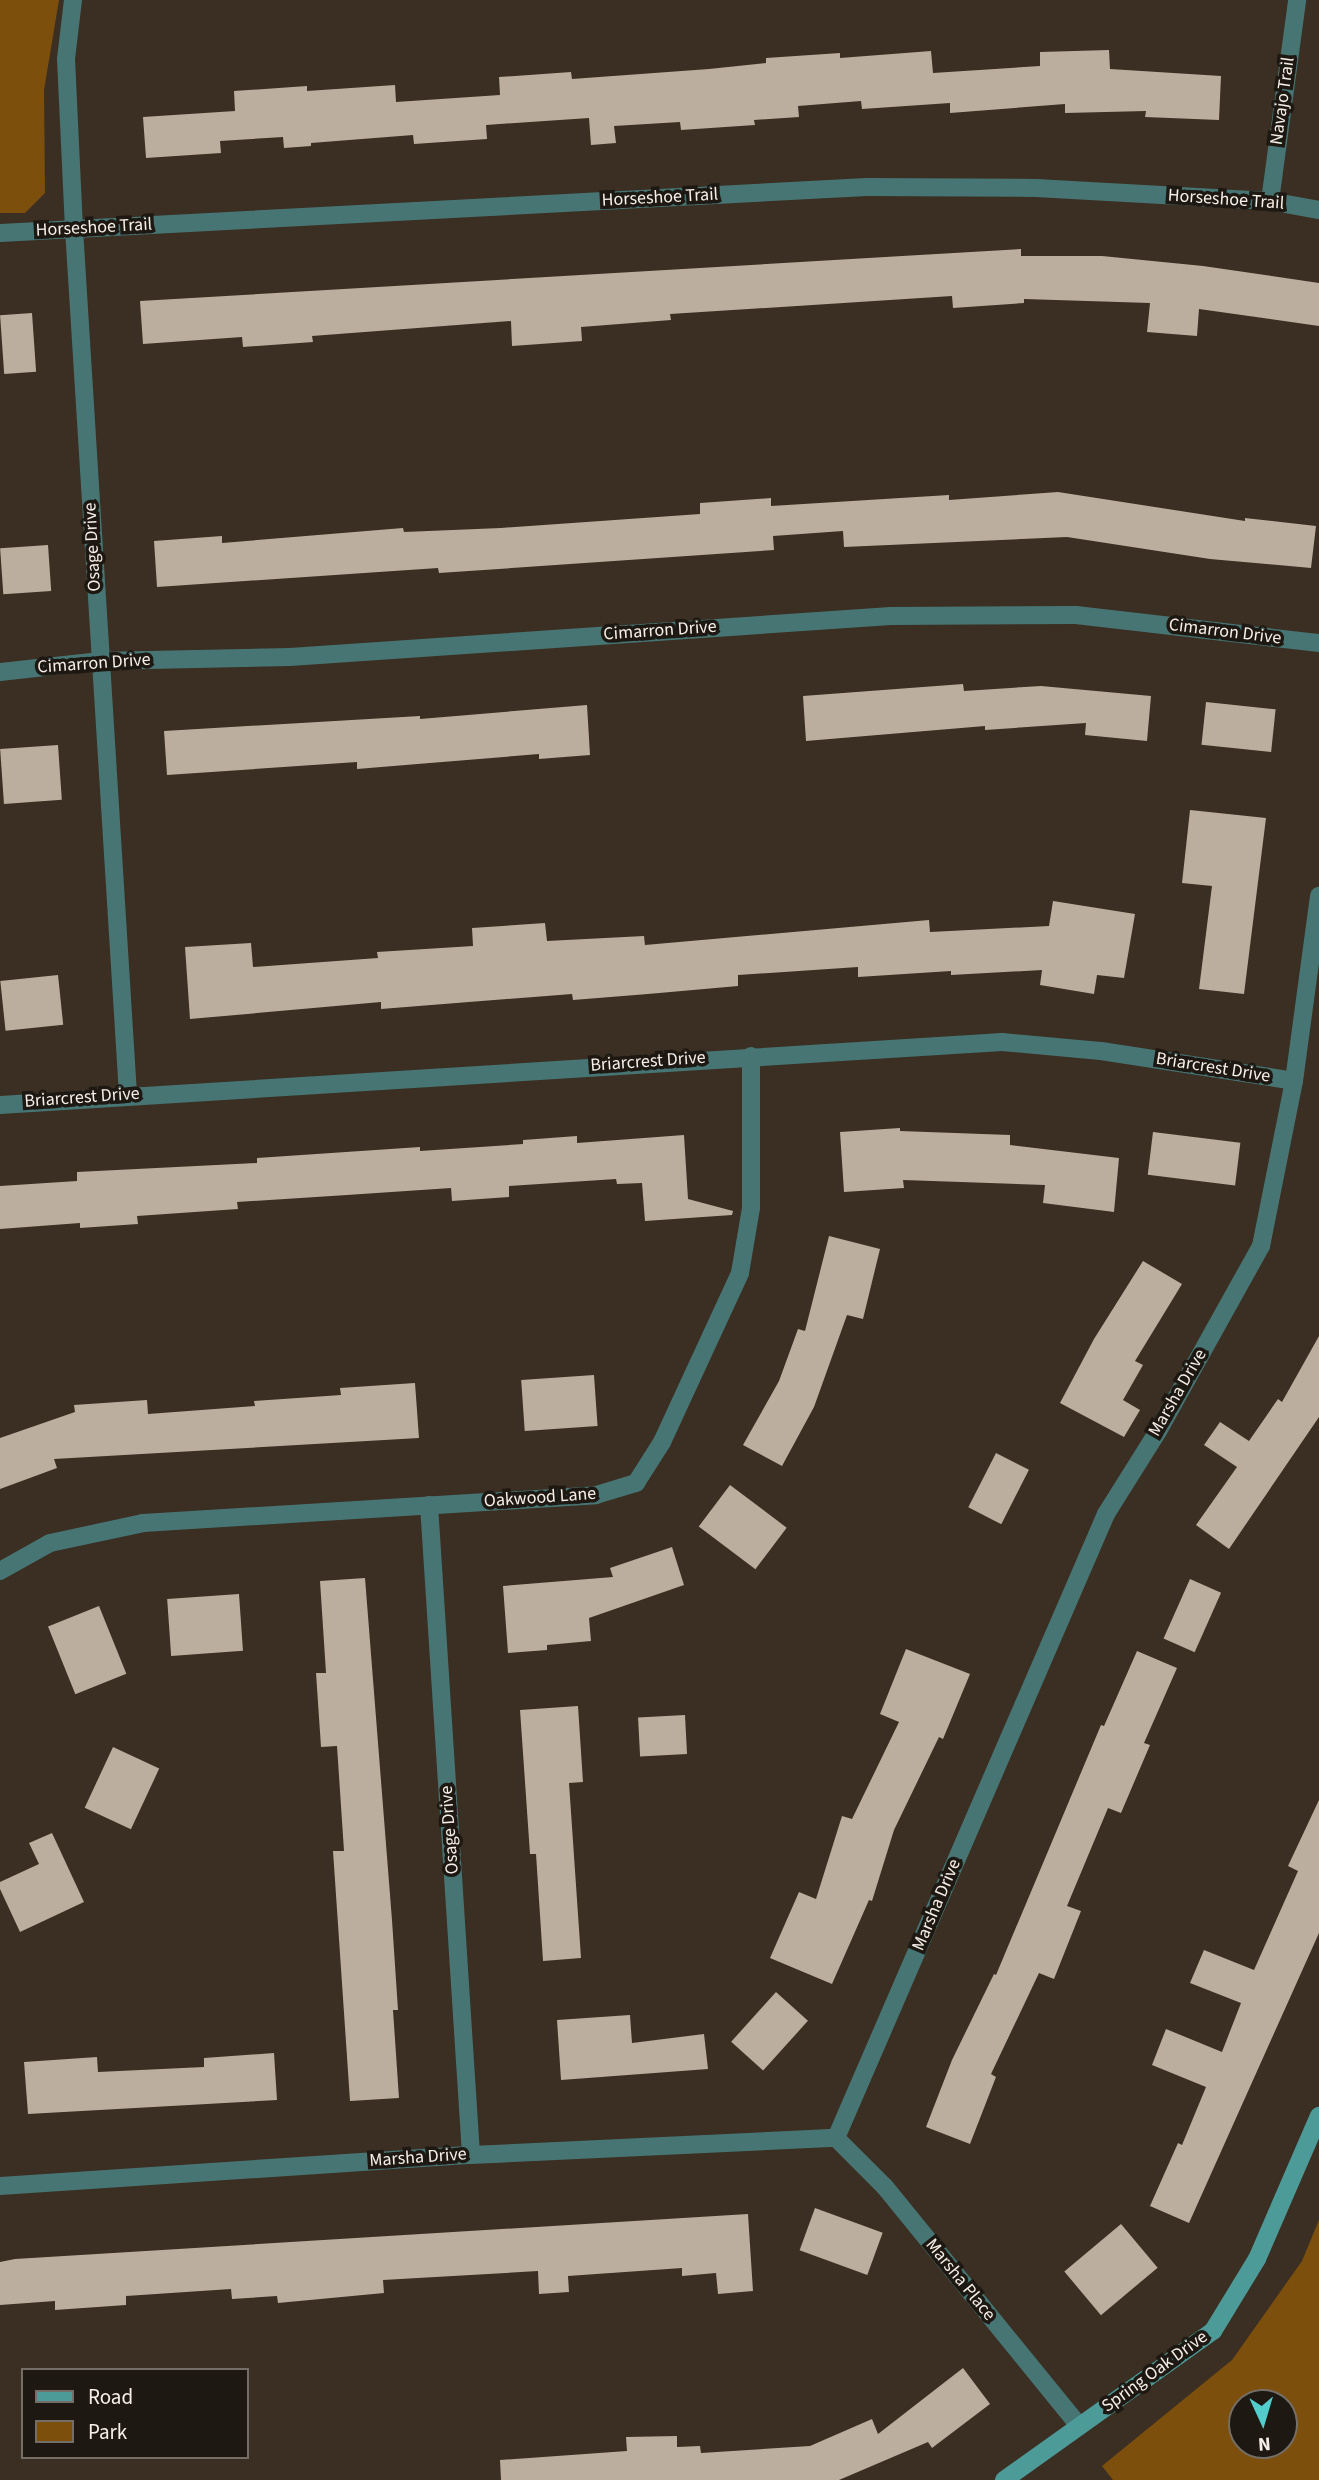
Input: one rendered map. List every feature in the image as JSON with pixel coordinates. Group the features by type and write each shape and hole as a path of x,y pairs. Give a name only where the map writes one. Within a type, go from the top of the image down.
{"street":[{"name":"Osage Drive","path":"73,0 66,59 74,229 128,1094"},
{"name":"Navajo Trail","path":"1270,201 1297,0"},
{"name":"Horseshoe Trail","path":"0,233 867,187 1037,188 1270,201 1319,210"},
{"name":"Cimarron Drive","path":"0,672 100,661 290,657 891,616 1076,615 1319,642"},
{"name":"Marsha Drive","path":"0,2186 471,2155 836,2138 1106,1514 1158,1430 1261,1246 1294,1081 1319,896"},
{"name":"Briarcrest Drive","path":"0,1105 128,1094 1002,1042 1101,1051 1294,1081"},
{"name":"Oakwood Lane","path":"0,1571 50,1543 143,1523 596,1495 636,1483 662,1442 740,1273 751,1208 751,1056"},
{"name":"Osage Drive","path":"429,1505 471,2155"},
{"name":"Spring Oak Drive","path":"1004,2480 1213,2331 1257,2259 1319,2116"},
{"name":"Marsha Place","path":"836,2138 885,2188 1079,2426"}],"green space":[{"path":"0,0 59,0 44,90 45,193 25,213 0,213"},
{"path":"1319,2220 1319,2480 1113,2480 1102,2466 1232,2360 1302,2261"}],"building":[{"path":"1109,50 1110,69 1221,76 1219,120 1145,117 1146,111 1065,113 1065,104 950,113 950,103 862,109 861,101 798,106 799,117 754,120 755,125 681,130 680,122 614,126 616,143 591,145 589,118 486,125 487,139 414,144 413,135 311,143 311,146 284,148 283,137 220,141 221,153 146,158 143,117 235,111 234,91 307,86 307,91 395,85 396,102 500,95 499,77 571,72 572,79 766,63 766,58 840,53 840,58 931,51 933,73 1040,66 1040,52"},
{"path":"1021,249 1021,256 1102,256 1203,266 1319,283 1319,326 1199,309 1197,336 1147,332 1150,303 1024,299 1024,303 953,308 952,296 670,314 671,320 581,327 582,341 512,346 511,321 312,336 313,342 243,347 242,337 143,344 140,301"},
{"path":"32,313 36,372 4,374 0,315"},
{"path":"1058,492 1245,521 1245,518 1316,526 1311,568 1210,559 1067,537 844,547 843,531 773,536 774,550 439,573 438,568 157,587 154,541 222,536 222,543 403,528 404,532 501,528 700,514 700,503 771,498 771,506 949,495 949,500"},
{"path":"48,545 51,591 3,594 0,548"},
{"path":"963,684 964,691 1041,686 1151,696 1147,741 1085,735 1086,723 985,730 985,726 806,741 803,696"},
{"path":"1206,702 1276,709 1271,752 1202,745"},
{"path":"587,705 590,755 539,759 539,754 357,769 357,762 167,775 164,731 420,716 420,719"},
{"path":"58,745 62,800 4,804 0,749"},
{"path":"1190,810 1266,818 1244,994 1199,989 1212,886 1182,883"},
{"path":"1053,901 1135,914 1124,978 1097,975 1094,994 1040,985 1042,970 951,975 951,971 858,977 858,967 738,975 738,986 573,1000 572,994 381,1009 381,1002 190,1019 185,947 251,943 253,967 378,958 377,952 473,946 472,928 545,923 547,941 644,936 645,945 929,920 930,932 1049,926"},
{"path":"58,975 63,1025 6,1031 0,981"},
{"path":"900,1128 900,1131 1010,1135 1010,1145 1119,1158 1114,1212 1043,1203 1045,1185 903,1180 904,1188 844,1192 840,1132"},
{"path":"1153,1132 1240,1143 1235,1185 1148,1175"},
{"path":"684,1135 688,1199 733,1211 732,1215 645,1221 642,1183 617,1184 616,1179 509,1186 509,1197 452,1201 451,1188 237,1202 238,1209 137,1216 138,1224 80,1228 80,1223 0,1229 0,1186 77,1181 77,1172 257,1163 257,1158 420,1147 420,1151 523,1144 523,1140 577,1136 577,1143"},
{"path":"829,1236 880,1249 863,1319 847,1315 814,1407 782,1466 743,1445 779,1381 798,1329 805,1331"},
{"path":"1143,1261 1182,1284 1135,1361 1143,1365 1123,1400 1140,1410 1124,1437 1060,1403 1094,1339"},
{"path":"1319,1336 1319,1417 1229,1549 1196,1525 1237,1467 1204,1445 1220,1422 1249,1441 1278,1399 1282,1402"},
{"path":"594,1375 598,1426 525,1431 521,1380"},
{"path":"415,1383 419,1438 54,1459 57,1468 0,1489 0,1438 75,1412 74,1405 147,1400 148,1414 255,1406 254,1401 341,1395 340,1388"},
{"path":"996,1453 1029,1470 1001,1524 968,1507"},
{"path":"730,1485 787,1528 755,1569 699,1527"},
{"path":"672,1547 684,1585 589,1618 591,1641 547,1645 547,1650 508,1653 503,1586 613,1577 610,1568"},
{"path":"365,1578 398,2010 393,2010 399,2098 350,2101 333,1851 344,1851 337,1746 321,1747 316,1673 326,1673 320,1581"},
{"path":"1190,1579 1221,1593 1195,1652 1164,1638"},
{"path":"239,1594 243,1651 171,1656 167,1599"},
{"path":"99,1606 126,1674 75,1694 48,1627"},
{"path":"906,1649 970,1674 943,1739 939,1737 894,1830 872,1901 869,1900 832,1984 770,1958 799,1892 816,1899 842,1816 852,1819 899,1722 880,1714"},
{"path":"1137,1651 1177,1668 1144,1743 1150,1745 1121,1813 1108,1808 1067,1906 1081,1911 1054,1979 1039,1973 991,2074 996,2077 970,2144 926,2127 952,2060 994,1974 996,1975 1101,1725 1104,1726"},
{"path":"578,1706 583,1782 569,1783 581,1958 543,1961 536,1854 530,1854 520,1710"},
{"path":"685,1715 687,1754 640,1756 638,1717"},
{"path":"113,1747 159,1769 131,1829 85,1808"},
{"path":"1319,1800 1319,1933 1189,2223 1150,2206 1178,2143 1182,2145 1206,2087 1152,2065 1166,2029 1222,2052 1241,2003 1190,1983 1204,1950 1254,1970 1298,1871 1288,1866"},
{"path":"52,1833 84,1902 20,1932 0,1889 0,1882 39,1864 29,1843"},
{"path":"776,1992 808,2021 763,2071 731,2042"},
{"path":"630,2015 632,2043 704,2034 708,2069 561,2080 557,2020"},
{"path":"274,2053 277,2100 28,2114 24,2062 97,2057 98,2072 204,2067 204,2058"},
{"path":"815,2208 883,2233 867,2275 800,2250"},
{"path":"748,2214 753,2291 718,2294 716,2273 682,2276 682,2268 568,2276 569,2292 539,2294 538,2271 383,2280 384,2293 278,2303 277,2296 232,2299 231,2289 126,2296 126,2305 55,2310 55,2301 0,2305 0,2262 15,2259"},
{"path":"1121,2224 1158,2268 1101,2315 1064,2272"},
{"path":"963,2368 990,2404 932,2448 928,2442 839,2480 501,2480 500,2460 627,2451 626,2437 677,2436 677,2447 700,2446 701,2453 810,2446 872,2419 878,2434"}]}
